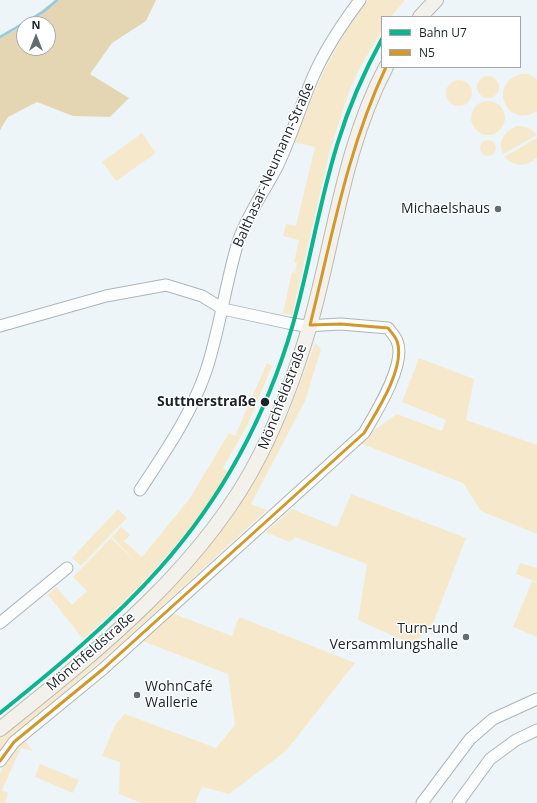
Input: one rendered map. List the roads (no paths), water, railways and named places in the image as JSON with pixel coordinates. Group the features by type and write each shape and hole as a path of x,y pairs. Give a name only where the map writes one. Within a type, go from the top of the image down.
{"main road":[{"path":"421,16 436,0"},
{"name":"Mönchfeldstraße","path":"0,729 81,663 149,601 188,558 217,522 247,478 267,441 281,409 310,325 352,148 368,104 386,68"}],"street":[{"name":"Balthasar-Neumann-Straße","path":"140,490 181,428 206,372 224,309 238,242 277,166 319,64 332,40 360,0"},
{"path":"0,326 106,296 166,285 202,296 224,309 292,324 341,324 388,328 398,342 399,360 383,400 364,432 108,665 14,742 0,761"},
{"path":"0,623 67,568"},
{"path":"422,803 470,738 493,719 537,699"},
{"path":"458,803 490,759 516,740 537,730"}],"waterway":[{"path":"0,37 43,12 57,0"}],"rail line":[{"name":"U7","path":"0,713 83,644 142,588 182,541 203,513 240,454 270,390 282,357 299,301 325,187 338,142 357,89 381,41"}],"place":[{"name":"Michaelshaus","path":"498,209"},
{"name":"Suttnerstraße","path":"265,402"},
{"name":"Turn-und Versammlungshalle","path":"466,637"},
{"name":"WohnCafé Wallerie","path":"137,695"}]}
